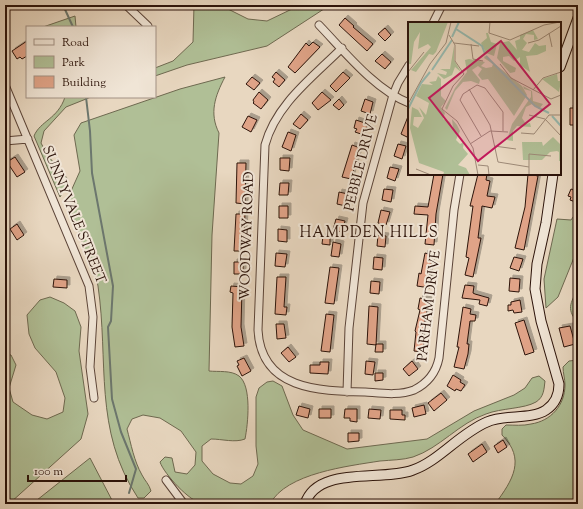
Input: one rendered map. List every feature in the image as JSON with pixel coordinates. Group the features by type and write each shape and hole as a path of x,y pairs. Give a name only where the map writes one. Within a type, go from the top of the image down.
{"street":[{"path":"126,5 148,26"},
{"path":"433,22 440,6"},
{"path":"561,64 578,18"},
{"path":"319,25 372,78 393,95 408,102"},
{"name":"WOODWAY ROAD","path":"342,48 284,106 275,119 268,136 264,156 258,330 260,346 265,356 274,369 284,378 315,390 348,392"},
{"name":"PEBBLE DRIVE","path":"348,392 349,328 363,203 393,95 408,67"},
{"name":"SUNNYVALE STREET","path":"5,85 89,286 93,317 90,367 94,398"},
{"name":"SUNNYVALE STREET","path":"5,141 28,139"},
{"name":"PARHAM DRIVE","path":"348,392 407,392 421,385 434,372 439,358 454,210 460,175"},
{"path":"305,504 312,490 324,483 348,478 412,471 427,462 459,438 488,422 507,416 528,416 543,412 552,404 556,398 559,384 541,320 535,289 537,264 546,223 553,175"},
{"path":"166,480 184,504"}],"green space":[{"path":"194,5 220,5 248,19 267,21 292,9 296,5 330,5 267,46 187,65 156,76 156,68 173,61 193,42"},
{"path":"75,16 76,26 46,26"},
{"path":"225,77 218,91 214,105 214,118 219,133 212,235 209,371 228,372 239,376 246,388 248,415 245,439 233,441 211,439 202,446 202,461 213,474 230,483 241,484 253,476 258,464 256,446 256,397 259,388 267,382 273,381 282,386 293,415 303,430 347,449 427,439 474,411 514,395 525,388 532,378 539,376 545,381 541,398 536,402 525,406 492,412 476,418 432,448 413,457 352,465 304,478 278,493 270,504 210,505 203,504 191,498 178,487 162,467 160,462 165,457 172,458 175,472 187,474 195,465 196,452 181,431 160,418 143,415 132,419 127,429 137,464 151,491 144,498 138,498 124,472 114,447 108,421 105,395 98,286 67,200 80,171 74,135 81,123 180,89"},
{"path":"65,98 88,98 66,107 44,131 41,143 48,156 67,178 66,187 60,197 34,136 40,127 54,115"},
{"path":"578,210 578,256 575,255 558,297 546,308 544,279 557,219 571,220"},
{"path":"578,286 578,323 571,313 571,304"},
{"path":"50,297 64,303 75,311 81,327 79,351 88,414 81,439 10,503 5,498 5,354 11,355 16,365 9,388 13,402 32,415 47,419 63,412 65,398 56,372 35,348 29,334 27,315 40,300"},
{"path":"578,360 578,504 495,504 511,478 515,461 514,453 502,435 502,429 506,425 525,425 538,422 551,416 560,405 564,392 565,383 563,367 569,361"},
{"path":"90,458 114,504 32,504"}],"building":[{"path":"345,18 373,44 367,51 339,25"},
{"path":"385,28 391,35 385,41 378,34"},
{"path":"26,42 26,57 22,59 20,57 17,59 12,51"},
{"path":"313,42 320,47 295,73 288,67 306,43 309,46"},
{"path":"382,54 391,62 385,69 375,61"},
{"path":"276,72 285,80 279,87 273,82 275,79 272,77"},
{"path":"343,72 350,78 336,92 330,86"},
{"path":"252,77 260,83 254,90 246,84"},
{"path":"259,92 268,100 261,109 253,103 253,100"},
{"path":"322,92 331,100 318,110 312,103"},
{"path":"339,99 344,105 339,110 333,105"},
{"path":"365,99 373,102 370,114 361,111"},
{"path":"570,108 578,108 578,125 570,125"},
{"path":"301,114 308,120 300,129 293,124"},
{"path":"248,116 257,120 251,132 242,127"},
{"path":"408,116 408,135 407,137 401,134"},
{"path":"356,120 368,124 364,135 355,132 357,129 354,128"},
{"path":"288,132 296,135 291,151 282,147"},
{"path":"398,144 406,146 402,159 394,156"},
{"path":"352,145 360,148 351,179 342,177"},
{"path":"15,157 25,172 17,177 7,162"},
{"path":"280,158 290,158 289,171 280,170"},
{"path":"237,163 246,163 245,204 236,203"},
{"path":"390,167 399,169 395,181 387,178"},
{"path":"434,175 443,175 436,214 434,245 425,244 428,215 414,214 415,206 428,207"},
{"path":"478,175 487,175 486,180 490,181 487,196 495,197 492,208 482,206 478,238 481,238 473,277 465,275 469,258 466,257 473,206 470,206"},
{"path":"528,175 538,176 524,250 515,248 525,207"},
{"path":"280,183 289,183 288,195 279,195"},
{"path":"384,189 393,190 391,202 382,200"},
{"path":"571,189 578,192 578,203 570,200 571,197 568,196"},
{"path":"339,192 348,194 346,206 337,204"},
{"path":"279,206 288,206 288,218 279,218"},
{"path":"381,210 390,212 386,225 378,223"},
{"path":"236,214 245,214 243,251 234,251"},
{"path":"336,219 345,221 342,232 333,230"},
{"path":"17,224 24,235 17,240 10,229"},
{"path":"278,229 287,230 287,242 278,241"},
{"path":"378,235 386,236 385,247 377,246"},
{"path":"323,236 330,237 330,245 322,244"},
{"path":"333,242 341,244 339,257 331,256"},
{"path":"276,253 287,254 285,267 275,266"},
{"path":"425,253 433,255 429,275 431,275 430,288 417,286"},
{"path":"374,257 383,258 382,270 373,269"},
{"path":"514,257 523,259 519,271 510,268"},
{"path":"234,262 243,262 243,274 234,274"},
{"path":"330,267 339,268 334,304 325,303"},
{"path":"277,277 286,277 284,307 287,307 286,315 275,314"},
{"path":"510,278 520,279 519,292 509,291"},
{"path":"54,279 67,280 67,288 53,287"},
{"path":"371,281 380,282 379,294 370,293"},
{"path":"465,285 474,286 473,293 489,298 487,306 479,304 480,300 462,298"},
{"path":"231,286 242,287 241,327 244,346 235,347 232,327 233,293 230,292"},
{"path":"420,298 429,300 421,341 424,341 423,352 414,351 415,331 420,310 418,309"},
{"path":"520,300 522,312 514,313 513,310 508,311 508,305 511,305 511,302"},
{"path":"369,306 378,307 376,345 367,344"},
{"path":"463,307 471,309 470,314 476,315 475,321 470,321 467,344 469,344 468,354 464,369 454,367 459,347 457,347"},
{"path":"326,314 334,315 330,352 321,351"},
{"path":"524,320 534,352 525,355 515,323"},
{"path":"276,324 284,324 286,338 277,339"},
{"path":"570,326 575,344 564,347 559,328"},
{"path":"376,344 383,344 383,352 375,352"},
{"path":"288,347 296,357 289,362 281,353"},
{"path":"244,358 251,371 242,376 237,366 239,365 237,361"},
{"path":"366,361 375,362 373,375 365,374"},
{"path":"412,361 418,369 409,376 403,369"},
{"path":"320,362 329,362 328,374 310,373 310,365 320,365"},
{"path":"375,373 383,373 383,380 375,381"},
{"path":"453,375 461,380 460,382 465,385 461,391 456,389 455,391 447,386"},
{"path":"441,393 447,400 434,411 428,403"},
{"path":"424,405 426,414 414,417 412,408"},
{"path":"299,406 310,409 308,418 296,415"},
{"path":"319,409 331,409 331,418 319,418"},
{"path":"345,409 357,409 357,422 350,421 350,418 344,418"},
{"path":"369,409 381,410 380,419 368,418"},
{"path":"390,410 402,410 402,415 405,415 405,420 390,419"},
{"path":"348,433 359,433 359,441 348,442"},
{"path":"503,440 507,447 498,453 494,446"},
{"path":"482,444 487,452 473,462 468,454"}],"waterway":[{"path":"63,5 73,26"},
{"path":"86,98 90,131 92,173 113,286 111,321 108,327 112,399 121,432 136,469 129,493"}],"district":[{"name":"HAMPDEN HILLS","path":"369,233"}]}
